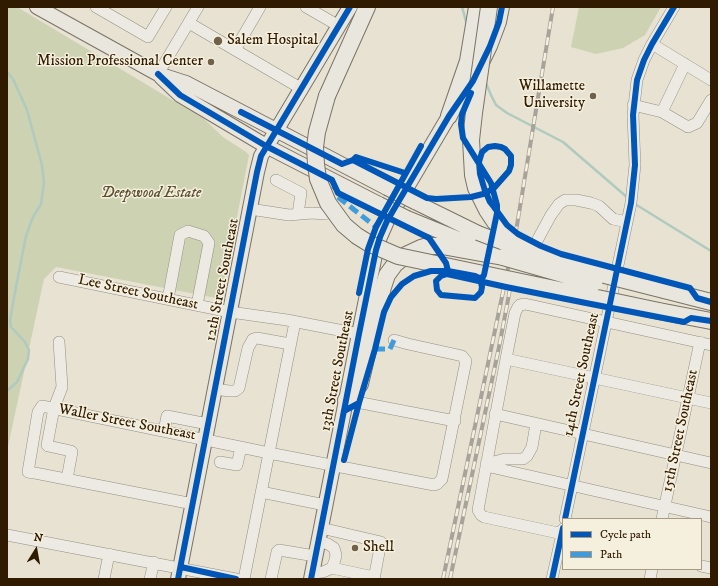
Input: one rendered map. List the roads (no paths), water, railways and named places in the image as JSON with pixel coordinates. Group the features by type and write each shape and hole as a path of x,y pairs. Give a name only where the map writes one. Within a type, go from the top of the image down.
{"highway":[{"path":"367,7 327,96 319,124 315,146 318,179 328,204 344,225 356,236 386,252 405,258 661,301 711,302"},
{"path":"449,116 468,78 478,7"},
{"path":"489,7 473,126 471,156 473,175 481,199 495,222 504,232 585,270 711,322"},
{"path":"346,400 360,384 382,287 395,264 406,255 421,248 475,243 503,257 565,276 711,315"}],"main road":[{"name":"12th Street Southeast","path":"179,573 257,172 263,152 350,7"},
{"path":"468,78 490,46 502,7"},
{"path":"41,8 158,74 186,83 415,202 475,243"},
{"path":"158,74 180,95 266,146 407,218 475,243 536,246"},
{"name":"13th Street Southeast","path":"311,576 309,555 320,534 376,250 387,221 449,116"}],"street":[{"path":"96,7 148,37 166,7"},
{"path":"158,74 198,7"},
{"path":"235,50 260,7"},
{"path":"306,7 339,26"},
{"name":"14th Street Southeast","path":"565,518 633,187 635,165 633,123 637,80 652,44 674,7"},
{"path":"189,22 302,88"},
{"path":"652,44 711,80"},
{"path":"662,112 685,64"},
{"path":"634,105 662,112 688,127 697,123 711,100"},
{"path":"276,180 301,193 298,214"},
{"path":"536,246 551,215 561,202 576,200 591,203 599,206 613,219 627,220"},
{"path":"250,209 289,215 325,214"},
{"path":"168,299 180,236 188,231 204,236 209,243 197,305"},
{"name":"Lee Street Southeast","path":"59,277 230,312 359,334"},
{"path":"562,532 484,517 479,513 478,507 506,358 515,313 520,305 528,304 706,343"},
{"path":"244,579 294,322"},
{"path":"215,389 229,392 235,391 239,388 248,348 253,339 257,338 290,344"},
{"name":"Waller Street Southeast","path":"67,479 29,472 38,412 42,406 269,453 434,485 442,479 466,364 465,359 458,354 394,340"},
{"path":"60,342 62,387 54,408 47,445 72,452 67,479 193,504"},
{"name":"15th Street Southeast","path":"662,518 688,398 706,343"},
{"path":"506,358 711,403"},
{"path":"346,400 455,421"},
{"path":"495,414 711,462"},
{"path":"164,431 167,416 208,424"},
{"path":"486,465 505,460 523,459 527,456 532,448 536,424"},
{"path":"220,462 237,465 241,447"},
{"path":"486,465 711,517"},
{"path":"261,492 325,505"},
{"path":"320,534 328,544 334,548 336,555 332,568"},
{"path":"311,576 332,568 374,578 381,542 320,534"},
{"path":"7,535 154,562 179,573 236,579"},
{"path":"552,579 562,536"},
{"path":"271,579 276,552 279,550 309,555"},
{"path":"104,579 109,554"},
{"path":"150,579 154,562"}],"waterway":[{"path":"462,7 467,25"},
{"path":"7,72 13,79 27,110 42,165 44,183 41,204 33,217 26,236 10,321 11,327 25,342 29,350 28,359 17,382 7,391"},
{"path":"485,81 496,105 507,113 563,142 628,198"},
{"path":"635,204 711,251"}],"railway":[{"path":"443,579 517,225 553,7"},
{"path":"450,579 511,284"}],"place":[{"name":"Salem Hospital","path":"218,41"},
{"name":"Mission Professional Center","path":"211,62"},
{"name":"Willamette University","path":"593,96"},
{"name":"Shell","path":"355,548"}],"park label":[{"name":"Deepwood Estate","path":"151,194"}]}
